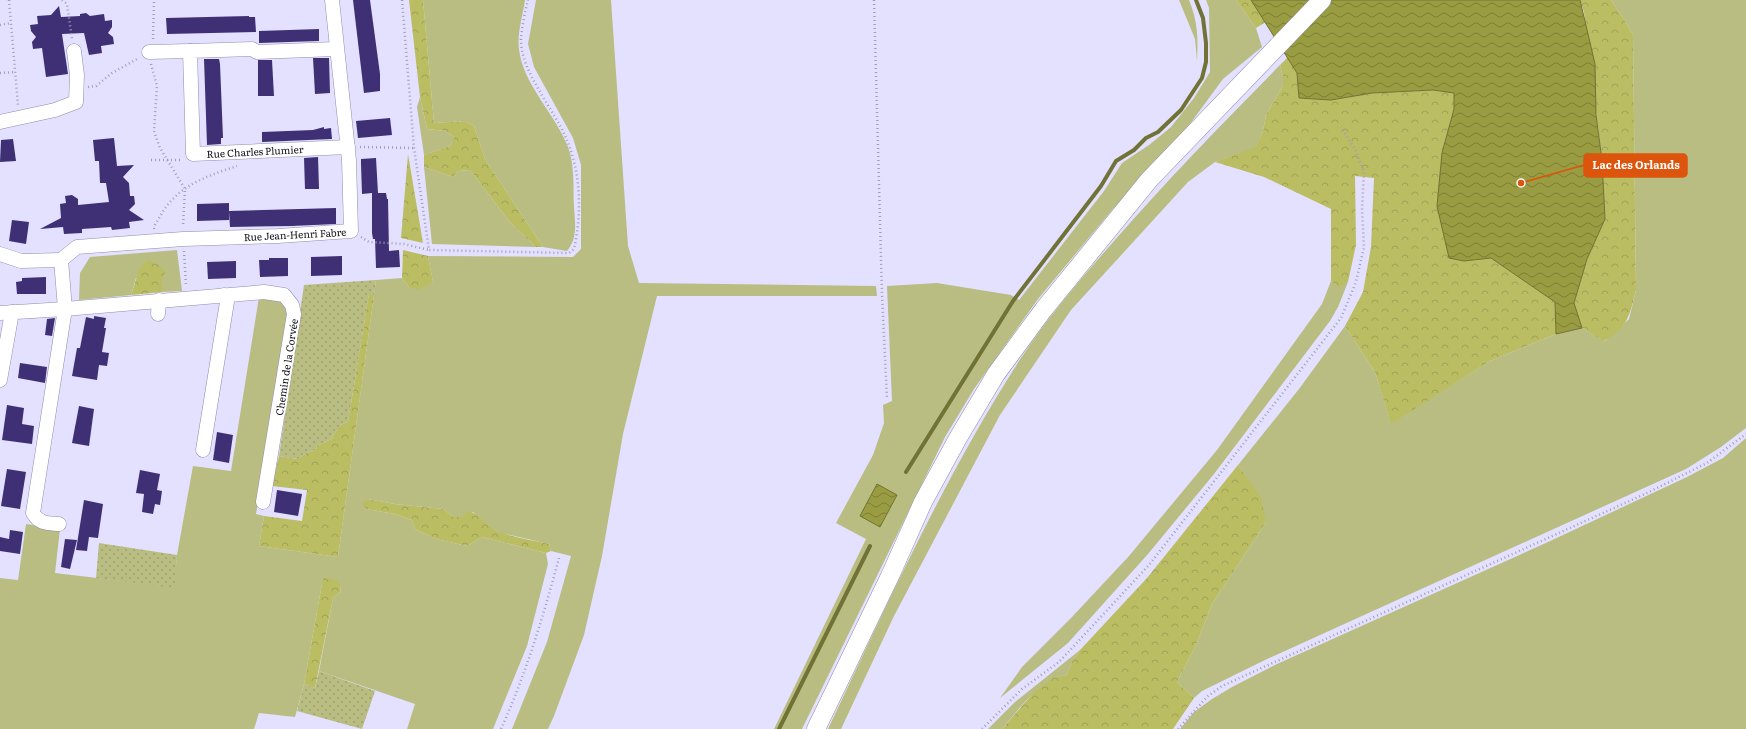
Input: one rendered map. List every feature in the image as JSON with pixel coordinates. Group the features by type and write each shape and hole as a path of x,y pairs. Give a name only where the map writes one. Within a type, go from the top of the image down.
{"main road":[{"path":"816,729 890,576 923,502 958,438 996,374 1044,308 1149,180 1322,0"}],"street":[{"name":"Rue Jean-Henri Fabre","path":"61,260 77,247 153,241 352,230 348,147 336,49 332,0"},
{"path":"149,52 252,49 257,52 336,49"},
{"path":"0,122 56,110 76,102 77,75 74,51"},
{"name":"Rue Charles Plumier","path":"190,51 193,154 348,147"},
{"path":"0,254 21,261 61,260 65,309 33,513 36,519 44,523 59,524"},
{"name":"Chemin de la Corvée","path":"6,312 158,307 224,295 264,292 284,294 292,305 294,314 292,334 263,502"},
{"path":"203,450 227,302 224,295"},
{"path":"0,380 6,312"}],"path":[{"path":"9,0 19,118"},
{"path":"62,0 67,4 74,51"},
{"path":"154,0 153,42 149,52 151,66 157,86 154,131 160,148 185,189"},
{"path":"402,0 414,148 429,250"},
{"path":"352,230 369,242 404,244 429,250 569,253 574,249 579,225 577,172 566,138 526,63 521,40 528,0"},
{"path":"874,0 882,294 887,399"},
{"path":"0,25 11,23"},
{"path":"76,89 96,86 112,73 149,52"},
{"path":"0,73 15,72"},
{"path":"982,729 1022,689 1059,662 1149,565 1341,318 1356,282 1364,247 1362,208 1364,172 1356,151 1341,127"},
{"path":"348,147 414,148"},
{"path":"151,160 186,160 193,154"},
{"path":"153,241 155,225 170,201 205,176 240,165"},
{"path":"1178,729 1208,696 1222,686 1647,493 1706,463 1746,434"},
{"path":"501,729 530,657 541,624 559,558"}],"green space":[{"path":"409,0 423,0 434,123 465,121 474,126 485,159 543,247 536,247 509,221 470,170 458,171 453,177 424,167 424,155 450,146 454,137 446,131 427,129 420,97"},
{"path":"423,0 525,0 519,37 519,49 522,62 533,87 562,135 568,147 572,161 575,230 573,241 567,251 543,247 485,159 474,126 465,121 434,123"},
{"path":"536,0 611,0 628,246 639,283 876,286 877,296 657,296 623,434 602,556 584,635 548,729 512,729 547,642 571,556 551,551 549,544 501,533 489,527 473,512 463,517 454,517 443,509 395,504 368,499 366,509 395,514 412,520 415,529 436,539 467,546 482,537 546,553 548,564 527,646 493,729 407,729 415,704 319,671 333,598 340,592 341,586 323,578 304,684 295,717 259,713 254,729 0,729 0,578 18,580 26,524 60,529 55,573 174,587 177,555 193,466 231,471 259,297 276,298 282,302 289,317 256,514 264,516 259,546 338,557 376,280 402,278 409,287 433,282 428,256 573,257 581,249 581,165 573,138 534,67 528,44"},
{"path":"1179,0 1189,0 1192,8 1197,30 1197,61 1195,39"},
{"path":"1206,0 1236,0 1256,28 1262,47 1223,79 1184,132 1112,210 1038,299 974,389 945,437 802,729 774,729 866,539 836,523 873,455 884,423 883,405 892,401 887,286 937,283 1011,295 1019,300 1104,191 1122,163 1149,145 1171,127 1194,98 1210,72 1209,8"},
{"path":"1236,0 1251,0 1266,22 1256,28"},
{"path":"1580,0 1611,0 1633,35 1636,290 1627,320 1618,331 1604,341 1582,328 1574,304 1587,259 1605,219 1602,160 1584,12"},
{"path":"1611,0 1746,0 1746,428 1721,447 1686,469 1265,660 1202,691 1194,698 1177,682 1196,645 1212,604 1266,522 1246,477 1238,465 1299,389 1345,326 1375,372 1391,423 1490,361 1556,334 1582,328 1605,341 1629,319 1636,290 1633,35"},
{"path":"1288,57 1297,73 1299,98 1331,100 1372,93 1433,90 1454,93 1454,109 1442,153 1464,261 1491,258 1555,302 1556,334 1490,361 1391,424 1375,372 1345,326 1363,292 1371,247 1374,178 1355,176 1356,245 1348,282 1339,287 1331,281 1331,209 1264,177 1215,162 1256,147 1263,131 1266,115 1283,86 1283,77 1280,65"},
{"path":"1280,65 1283,77 1283,86 1266,115 1263,131 1256,148 1215,162 1188,182 1071,310 1000,415 894,616 841,729 828,729 918,540 993,402 1021,358 1066,297 1135,217 1196,151"},
{"path":"420,97 427,129 446,131 454,137 450,146 424,155 417,107"},
{"path":"408,154 423,243 401,238"},
{"path":"424,167 453,177 458,171 470,170 509,221 536,247 432,244"},
{"path":"177,250 182,291 162,292 162,278 136,278 131,295 79,300 80,273 90,257"},
{"path":"403,250 428,256 433,282 418,290 409,287 402,278"},
{"path":"149,260 160,266 166,272 162,278 162,292 131,295 140,267"},
{"path":"376,280 374,295 369,294 348,422 340,425 331,439 317,446 315,450 306,453 298,459 279,456 304,285"},
{"path":"1331,281 1339,286 1348,282 1338,307 1330,321 1214,474 1148,554 1068,643 1000,698 1022,667 1072,617 1129,556 1217,450 1322,304"},
{"path":"369,293 374,295 338,557 259,546 264,516 302,521 307,490 272,486 279,456 298,459 306,453 315,450 317,446 331,439 340,425 348,422"},
{"path":"1746,438 1746,729 1180,729 1194,712 1232,687 1277,664 1548,542 1687,477 1723,458"},
{"path":"1238,465 1261,497 1266,522 1212,604 1196,645 1177,682 1194,698 1173,729 1002,729 1034,692 1053,678 1067,675 1071,663 1080,650 1147,578"},
{"path":"368,499 395,504 443,509 454,517 463,517 467,511 472,512 495,530 549,544 551,551 546,553 482,537 467,546 436,539 415,529 412,520 395,514 366,509 362,503"},
{"path":"99,543 177,555 175,588 96,578"},
{"path":"323,578 334,579 341,586 340,592 333,598 315,688 304,684"},
{"path":"1080,650 1071,663 1067,675 1056,678 1038,689 1030,696 1002,729 988,729 1015,702"},
{"path":"319,671 375,691 362,729 297,711 304,684 315,688"}],"water":[{"path":"1251,0 1580,0 1595,64 1596,115 1602,160 1605,219 1587,259 1574,303 1582,328 1556,334 1555,302 1491,258 1464,261 1449,258 1437,206 1442,153 1454,109 1454,93 1433,90 1372,93 1331,100 1299,98 1297,73"},
{"path":"877,484 897,495 880,527 860,516"}],"building":[{"path":"353,0 370,0 380,74 380,91 364,93"},
{"path":"59,6 61,17 80,16 80,14 86,13 90,16 104,14 105,21 112,20 112,27 108,33 113,37 114,44 101,46 102,53 89,55 84,33 62,34 68,74 46,77 42,48 33,49 32,42 36,37 31,31 30,25 38,24 37,16 51,15"},
{"path":"255,17 256,32 167,34 166,18"},
{"path":"319,29 319,41 259,43 259,31"},
{"path":"313,58 329,58 330,93 315,94"},
{"path":"204,59 219,59 220,64 223,138 221,138 221,144 207,145"},
{"path":"258,60 272,60 274,96 258,96"},
{"path":"390,118 392,135 358,138 356,121"},
{"path":"324,127 324,129 331,128 332,139 262,142 262,132 313,130"},
{"path":"114,138 117,166 134,165 123,177 129,183 130,196 134,196 135,204 129,210 144,220 129,222 130,228 112,230 111,227 82,229 82,233 64,234 63,227 40,229 61,218 60,204 66,203 65,196 72,195 78,199 78,205 109,202 106,183 100,183 99,161 95,161 93,140"},
{"path":"13,139 16,161 0,162 1,140"},
{"path":"318,157 319,189 305,189 304,158"},
{"path":"376,158 378,193 386,193 388,199 389,251 399,250 400,267 376,268 375,239 373,239 372,233 372,193 362,194 361,159"},
{"path":"229,203 229,220 197,221 197,204"},
{"path":"336,208 336,224 230,227 229,211"},
{"path":"12,220 29,222 26,244 9,241"},
{"path":"342,256 342,275 311,276 311,257"},
{"path":"269,258 288,258 288,276 260,277 259,260 269,260"},
{"path":"236,261 236,278 208,279 207,262"},
{"path":"46,277 46,294 17,294 16,282 22,281 22,278"},
{"path":"94,316 106,318 102,352 109,353 107,366 99,365 97,380 72,376 77,348 80,348 86,317 94,319"},
{"path":"55,318 52,336 45,335 47,319"},
{"path":"20,363 47,367 45,383 18,378"},
{"path":"7,405 24,408 22,424 34,426 32,444 2,440"},
{"path":"79,406 94,409 89,446 72,443"},
{"path":"217,432 233,435 229,463 213,460"},
{"path":"7,469 26,472 20,509 1,506"},
{"path":"140,470 160,474 157,490 162,491 160,505 155,504 153,514 142,512 144,494 136,493"},
{"path":"277,490 302,494 298,516 274,512"},
{"path":"84,500 103,504 98,538 89,537 87,551 76,550"},
{"path":"10,530 23,532 20,554 0,551 0,537 9,539"},
{"path":"65,539 77,540 70,569 61,567"}],"waterway":[{"path":"906,472 1013,301 1101,186 1116,161 1134,150 1146,138 1158,132 1181,110 1202,78 1206,62 1206,43 1203,18 1196,0"},
{"path":"779,729 870,546"}],"place":[{"name":"Lac des Orlands","path":"1521,183"}]}
